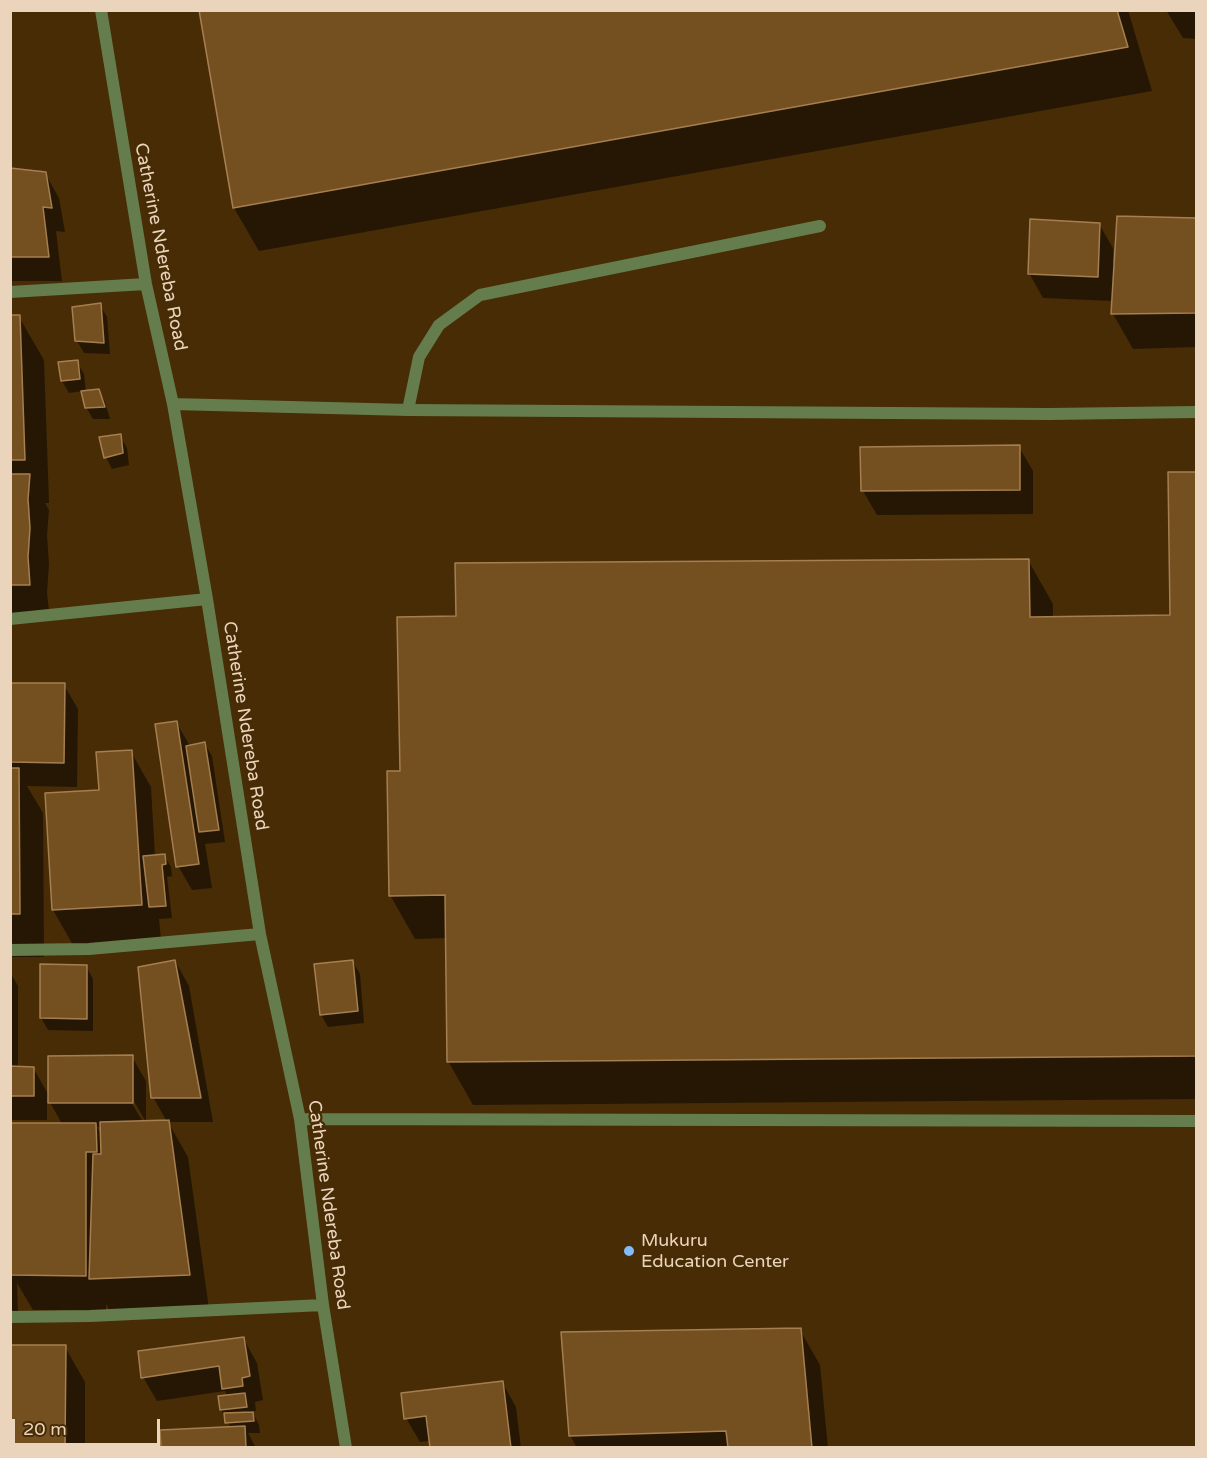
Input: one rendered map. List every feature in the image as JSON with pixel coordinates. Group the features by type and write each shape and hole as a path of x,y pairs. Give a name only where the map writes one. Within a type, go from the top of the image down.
{"street":[{"name":"Catherine Ndereba Road","path":"101,10 146,284 172,404 207,599 260,934 300,1119 323,1305 346,1448"},
{"path":"408,410 419,357 439,325 480,295 820,226"},
{"path":"10,292 146,284"},
{"path":"172,404 408,410 1049,414 1197,412"},
{"path":"10,619 207,599"},
{"path":"10,950 89,949 260,934"},
{"path":"300,1119 1197,1121"},
{"path":"10,1317 90,1316 323,1305"}],"building":[{"path":"199,10 1117,10 1128,47 233,208"},
{"path":"10,168 46,172 52,208 43,207 49,257 10,257"},
{"path":"1117,216 1196,218 1196,313 1111,314"},
{"path":"1030,219 1100,223 1098,277 1028,274"},
{"path":"101,303 104,343 75,341 72,307"},
{"path":"10,315 20,315 25,460 10,460"},
{"path":"78,360 80,379 61,381 58,362"},
{"path":"99,389 105,407 85,408 81,391"},
{"path":"121,434 123,453 104,458 99,437"},
{"path":"1020,445 1020,490 861,491 860,447"},
{"path":"1168,472 1196,472 1196,1056 447,1062 445,895 389,896 387,771 400,771 397,617 456,616 455,563 1029,559 1030,617 1170,615"},
{"path":"10,474 30,474 28,557 30,585 10,585"},
{"path":"10,683 65,683 64,763 10,762"},
{"path":"177,721 199,864 176,867 155,724"},
{"path":"205,742 219,830 199,832 186,746"},
{"path":"132,750 142,905 52,910 45,793 99,790 96,752"},
{"path":"10,768 19,768 20,914 10,914"},
{"path":"165,854 166,864 162,865 166,906 149,907 143,856"},
{"path":"175,960 201,1098 151,1098 138,967"},
{"path":"353,960 358,1011 320,1015 314,964"},
{"path":"40,964 87,965 87,1019 40,1018"},
{"path":"133,1055 133,1103 48,1103 48,1056"},
{"path":"10,1066 34,1067 34,1096 10,1096"},
{"path":"169,1120 190,1275 89,1279 93,1154 101,1154 100,1122"},
{"path":"10,1123 96,1123 97,1152 86,1152 86,1276 11,1275"},
{"path":"801,1328 812,1448 728,1448 726,1431 569,1436 561,1332"},
{"path":"244,1337 250,1376 242,1378 243,1386 222,1389 219,1366 141,1378 138,1351"},
{"path":"10,1345 66,1345 65,1448 10,1448"},
{"path":"503,1381 511,1448 430,1448 426,1416 404,1419 401,1393"},
{"path":"245,1393 247,1407 220,1410 218,1396"},
{"path":"253,1412 254,1421 225,1423 224,1413"},
{"path":"245,1426 246,1448 161,1448 160,1430"}],"place":[{"name":"Mukuru Education Center","path":"629,1251"}]}
